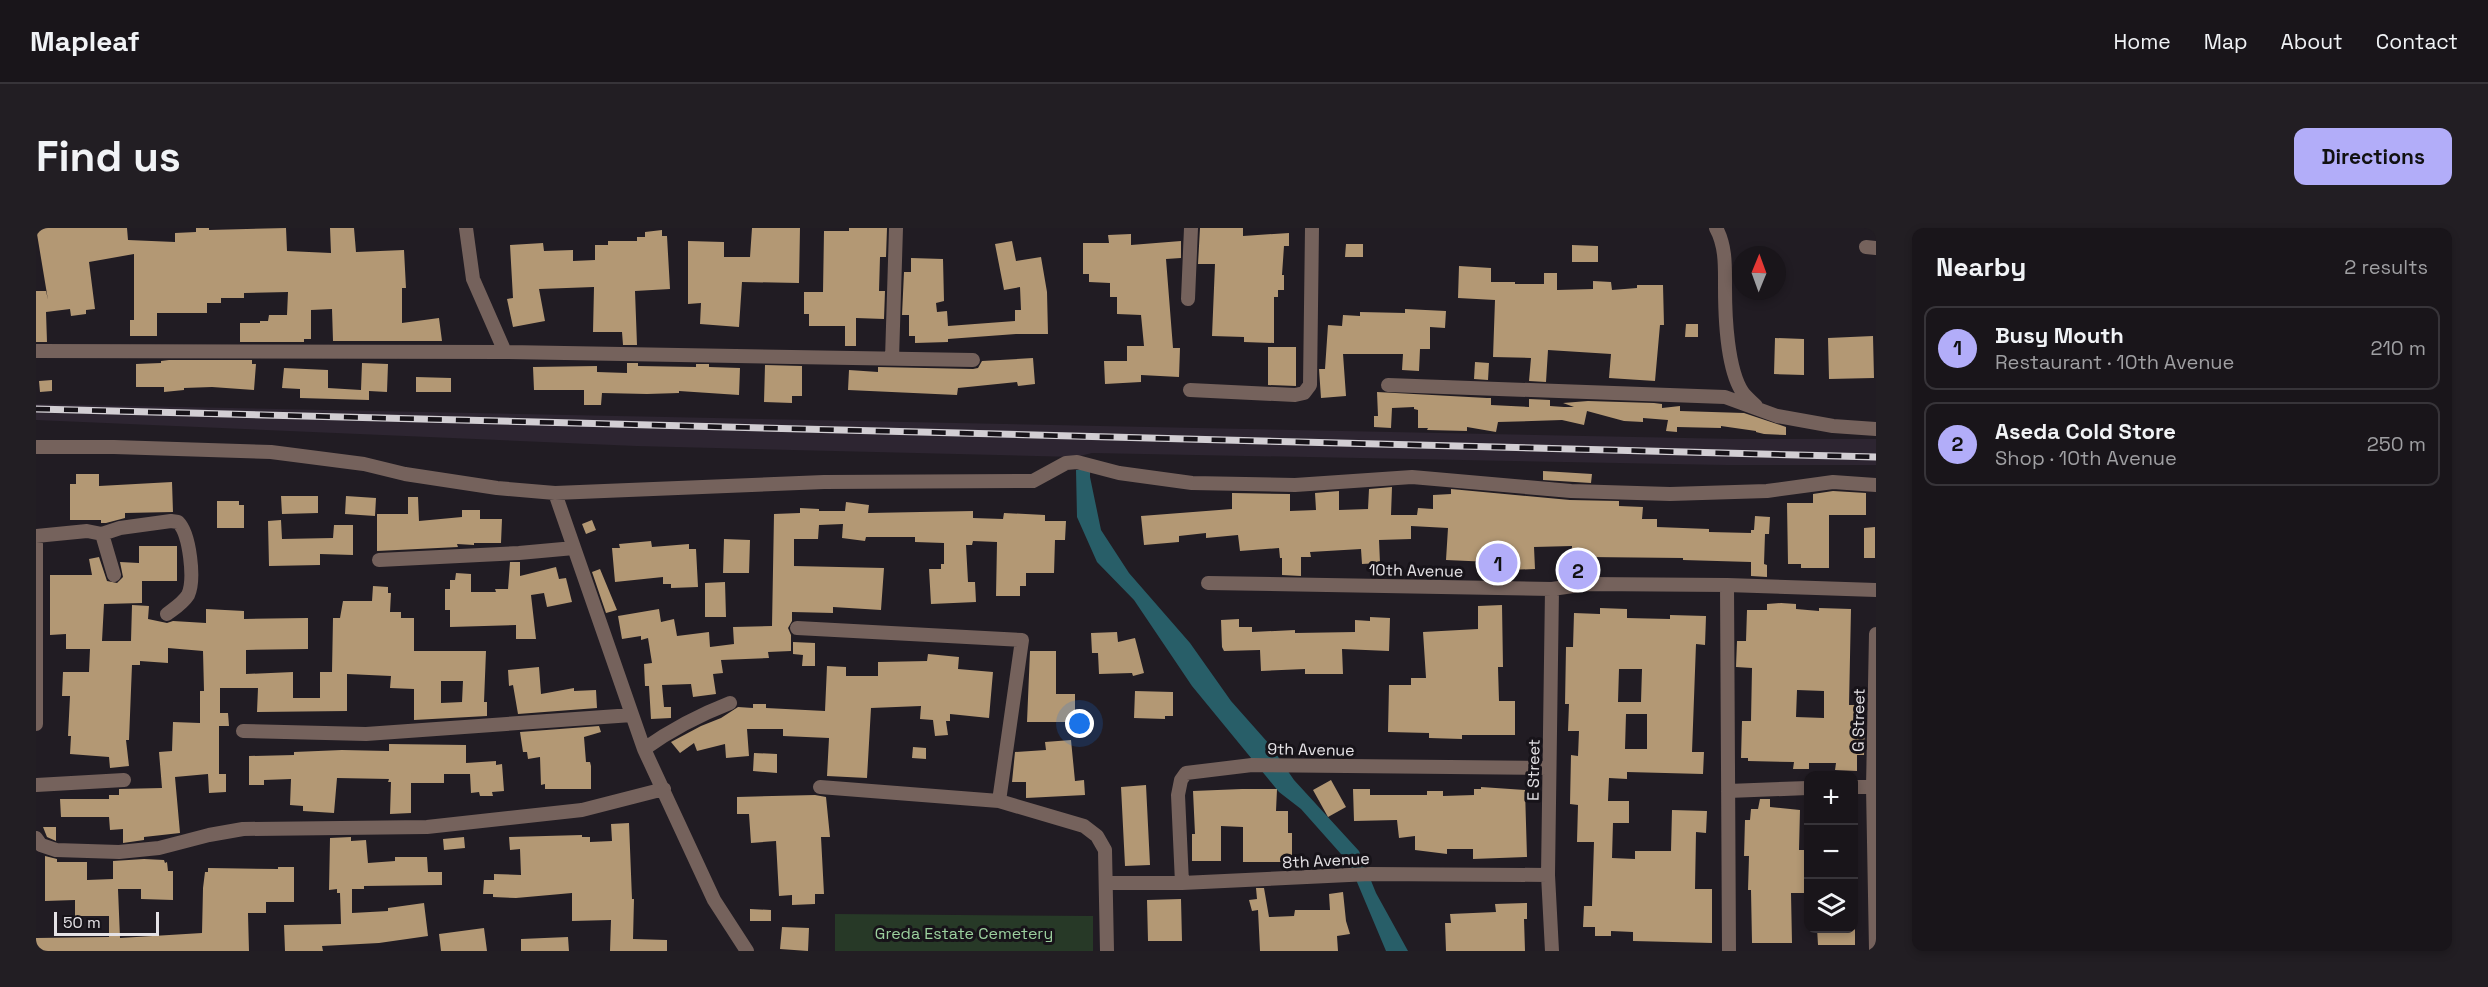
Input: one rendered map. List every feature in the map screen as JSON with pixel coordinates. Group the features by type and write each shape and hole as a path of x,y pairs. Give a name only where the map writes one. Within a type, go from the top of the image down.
{"street":[{"path":"466,228 473,279 504,352"},
{"path":"892,359 896,228"},
{"path":"1188,299 1191,228"},
{"path":"1190,390 1295,395 1304,393 1310,385 1312,228"},
{"path":"1716,228 1721,238 1725,259 1725,322 1734,369 1742,392 1760,410"},
{"path":"36,351 504,352 973,360"},
{"path":"1388,385 1725,397 1777,417 1876,429"},
{"path":"36,447 271,452 364,464 405,474 485,486 555,493 824,482 1033,481 1066,463 1077,462 1119,473 1192,483 1295,485 1412,477 1571,491 1670,494 1767,492 1833,482 1876,485"},
{"path":"555,493 644,749 714,900 747,951"},
{"path":"36,536 87,531 102,534 120,528 178,522 187,535 191,585 183,601 167,614"},
{"path":"102,534 114,575"},
{"path":"36,544 36,724"},
{"path":"379,560 574,548"},
{"name":"10th Avenue","path":"1208,583 1552,589 1587,584 1727,585 1876,590"},
{"path":"1727,585 1729,951"},
{"name":"E Street","path":"1552,589 1548,875 1552,951"},
{"path":"797,628 1022,640 999,801"},
{"name":"G Street","path":"1876,634 1873,787 1876,950"},
{"path":"644,749 700,714 730,703"},
{"path":"243,730 366,734 632,715"},
{"name":"9th Avenue","path":"1182,883 1178,795 1180,780 1186,773 1252,765 1549,768"},
{"path":"36,784 124,780"},
{"path":"820,787 999,801 1084,826 1097,836 1105,850 1107,951"},
{"path":"1858,787 1873,787"},
{"path":"1728,790 1804,788"},
{"path":"36,838 41,845 56,849 119,852 159,848 243,829 427,827 570,812 664,789"},
{"name":"8th Avenue","path":"1106,883 1182,883 1370,874 1548,875"}],"shaded area":[{"path":"36,404 1736,439 1876,439 1876,465 1726,465 1092,453 1076,457 636,446 36,420"}],"green space":[{"name":"Greda Estate Cemetery","path":"835,914 1093,916 1093,951 835,951"}],"water":[{"path":"1090,468 1101,530 1129,573 1190,643 1231,701 1270,745 1294,780 1359,851 1376,893 1408,951 1386,951 1349,863 1301,809 1279,792 1192,686 1134,600 1097,562 1077,517 1076,470"}],"building":[{"path":"36,228 127,228 128,240 175,242 175,233 196,232 196,228 209,228 209,230 286,228 287,251 331,253 330,228 354,228 356,252 404,250 406,288 402,288 402,323 439,318 442,341 333,341 332,309 311,310 311,339 304,339 304,342 240,342 240,323 260,323 260,321 268,321 269,315 287,315 288,292 244,293 244,298 221,298 221,303 207,303 207,313 157,313 157,336 130,336 130,320 134,320 134,254 89,262 95,309 86,310 86,314 71,316 70,309 46,312 47,342 36,342 36,291 46,291 48,300"},
{"path":"752,228 800,228 799,283 742,282 739,327 700,324 701,303 688,304 688,241 724,242 724,257 750,257"},
{"path":"849,228 887,228 886,257 880,257 879,291 885,291 884,319 856,318 856,346 845,346 845,326 809,326 809,314 804,314 804,292 823,292 824,231 849,231"},
{"path":"1200,228 1243,228 1243,236 1289,233 1289,246 1284,246 1282,275 1284,275 1284,290 1278,290 1278,297 1274,297 1274,343 1244,342 1244,337 1212,336 1215,264 1198,264"},
{"path":"662,230 662,236 667,236 670,289 635,291 637,345 623,345 622,332 593,332 594,287 539,289 545,321 513,327 507,299 513,298 510,245 543,243 544,251 573,250 573,261 595,260 595,245 608,245 608,241 637,241 637,237 645,237 645,232"},
{"path":"1131,234 1131,245 1181,241 1181,258 1166,259 1173,348 1180,348 1179,377 1141,375 1141,382 1105,384 1104,361 1127,361 1127,346 1144,346 1141,315 1117,314 1117,297 1110,297 1110,283 1089,282 1089,274 1083,274 1083,243 1109,243 1108,235"},
{"path":"1012,241 1016,261 1041,257 1047,292 1048,334 1016,334 948,339 948,342 915,343 915,336 909,336 909,315 902,315 904,272 911,272 911,258 943,259 944,301 936,303 937,312 947,311 948,326 1015,321 1015,310 1021,310 1020,287 1004,290 995,244"},
{"path":"1346,244 1363,244 1363,257 1345,257"},
{"path":"1572,245 1598,246 1598,262 1572,262"},
{"path":"1459,266 1491,268 1491,282 1515,282 1515,284 1544,284 1544,273 1557,273 1557,290 1593,289 1593,281 1611,282 1612,290 1637,288 1637,285 1663,285 1664,325 1660,325 1655,381 1609,378 1611,354 1548,350 1546,382 1529,381 1531,358 1493,357 1495,300 1458,298"},
{"path":"1405,309 1446,311 1445,328 1430,327 1430,349 1420,349 1419,371 1402,370 1403,354 1343,354 1346,396 1321,398 1319,369 1325,369 1328,325 1342,326 1343,315 1360,316 1360,312 1405,313"},
{"path":"1686,324 1698,324 1698,337 1685,337"},
{"path":"1873,336 1874,378 1829,379 1828,338"},
{"path":"1775,338 1804,339 1804,375 1774,374"},
{"path":"1268,347 1296,347 1296,386 1268,385"},
{"path":"1033,358 1035,384 1018,386 1017,382 958,388 957,395 848,390 849,370 878,372 878,367 973,369 978,368 982,361"},
{"path":"252,360 252,364 256,364 254,390 212,387 184,388 184,390 164,392 164,387 136,387 136,364 161,363 161,361"},
{"path":"1475,362 1489,363 1488,380 1474,379"},
{"path":"362,363 388,364 387,392 369,391 369,400 300,398 300,389 282,388 284,368 328,370 328,388 361,390"},
{"path":"627,363 638,363 638,366 696,367 696,364 709,364 709,367 740,368 739,395 679,391 679,393 647,394 602,393 601,405 584,405 584,390 534,390 533,367 597,366 597,372 627,373"},
{"path":"765,365 802,366 802,396 792,396 792,403 764,402"},
{"path":"416,377 451,378 451,392 416,392"},
{"path":"52,380 52,391 40,392 39,381"},
{"path":"1377,392 1491,398 1491,405 1529,407 1529,399 1550,400 1550,406 1564,407 1574,407 1563,403 1588,401 1654,403 1662,404 1662,408 1680,406 1680,411 1744,413 1786,427 1786,435 1764,434 1721,426 1721,428 1677,427 1677,432 1666,431 1668,420 1643,418 1643,422 1624,421 1587,411 1584,425 1562,420 1498,422 1496,432 1467,427 1467,431 1427,430 1428,428 1418,428 1418,410 1414,407 1392,408 1391,428 1374,427 1374,416 1378,416"},
{"path":"1543,471 1592,474 1591,483 1543,480"},
{"path":"76,474 99,474 99,486 172,482 173,512 125,513 125,518 106,523 101,523 101,520 70,520 70,484 76,484"},
{"path":"1392,487 1391,515 1417,515 1418,508 1433,509 1433,495 1451,494 1451,489 1570,500 1619,501 1619,506 1643,507 1642,519 1657,519 1657,527 1709,529 1709,532 1751,533 1751,530 1754,530 1755,516 1770,517 1769,534 1765,534 1764,564 1767,565 1767,577 1751,576 1751,562 1683,560 1683,558 1587,557 1586,568 1571,568 1572,546 1534,547 1535,569 1507,570 1507,578 1491,578 1491,562 1446,560 1448,528 1411,526 1411,539 1379,540 1380,563 1362,564 1361,549 1310,552 1311,557 1301,557 1301,576 1282,575 1282,558 1280,558 1279,548 1240,551 1238,535 1206,538 1206,533 1179,536 1179,542 1144,545 1141,516 1232,509 1232,493 1290,494 1290,511 1316,510 1315,493 1339,491 1339,510 1368,509 1369,489"},
{"path":"1833,491 1866,493 1866,515 1829,515 1829,568 1801,568 1801,564 1788,564 1787,503 1813,503 1813,494"},
{"path":"281,496 318,496 318,513 282,514"},
{"path":"346,496 376,498 375,516 345,514"},
{"path":"408,497 418,497 419,521 462,517 462,510 480,510 480,519 502,519 501,543 457,544 458,547 377,551 377,514 408,514"},
{"path":"217,501 239,501 239,505 244,505 244,528 217,528"},
{"path":"846,502 869,505 868,513 973,511 973,518 1003,519 1004,513 1045,515 1045,521 1066,521 1065,540 1055,540 1054,573 1026,573 1026,586 1020,586 1020,596 996,596 997,542 973,541 972,545 966,545 968,582 975,582 976,602 931,604 929,569 941,569 941,564 944,564 944,543 915,542 915,537 866,537 865,541 842,538 843,524 819,525 818,539 794,539 794,566 884,568 881,610 833,607 833,613 792,612 792,621 788,628 791,635 791,651 768,652 769,658 721,660 723,673 713,674 716,694 693,697 691,684 662,685 664,707 671,707 671,718 651,719 649,686 645,686 644,664 652,663 648,638 641,640 641,636 622,639 618,616 659,609 661,622 674,619 677,636 709,632 710,647 734,644 733,627 772,626 774,514 800,513 800,508 845,511"},
{"path":"281,520 282,539 333,538 334,525 353,525 353,555 320,554 320,565 269,566 268,521"},
{"path":"592,520 596,530 586,534 582,524"},
{"path":"1875,527 1875,558 1864,558 1864,528"},
{"path":"724,539 750,540 749,573 723,573"},
{"path":"651,541 652,547 689,544 689,549 696,549 698,587 671,588 671,584 663,584 663,577 615,582 612,548 620,548 619,544"},
{"path":"139,546 177,546 177,581 142,581 142,603 104,604 102,641 131,641 132,605 149,606 148,619 167,623 173,621 206,623 206,609 244,611 244,619 308,618 308,649 246,650 246,674 293,672 293,698 320,698 320,672 332,672 333,618 340,618 343,601 372,601 373,586 388,587 388,593 391,593 390,612 401,612 401,618 414,618 414,651 486,651 484,702 487,702 487,716 414,720 414,689 390,688 391,676 347,674 347,711 257,712 258,688 220,688 220,713 228,713 229,726 219,726 219,774 226,774 226,792 209,793 208,774 175,777 180,833 144,837 144,840 123,843 123,829 110,830 109,817 61,817 60,799 109,799 109,795 119,795 119,789 162,788 159,752 172,751 173,722 200,723 200,691 204,691 203,651 168,648 168,663 140,661 140,665 132,665 129,740 126,740 129,766 110,768 109,757 70,754 71,736 68,736 70,696 62,696 63,672 89,672 90,649 66,649 66,634 50,635 50,575 92,575 89,559 99,557 107,581 117,583 123,577 120,562 139,563","holes":["441,681 463,681 462,702 441,703"]},
{"path":"510,562 520,562 520,576 556,567 559,579 566,578 572,602 547,607 544,593 531,595 536,639 516,639 516,625 450,627 450,610 445,610 445,589 450,589 450,580 455,580 456,573 471,574 471,592 496,592 495,589 508,589"},
{"path":"600,569 617,610 606,613 592,572"},
{"path":"725,582 726,617 705,617 705,583"},
{"path":"1781,603 1796,604 1796,609 1819,611 1819,608 1851,609 1849,705 1864,705 1865,723 1864,755 1857,755 1857,771 1835,770 1836,763 1809,763 1809,769 1793,769 1794,762 1748,761 1748,758 1741,758 1742,721 1751,721 1752,668 1736,667 1737,641 1746,641 1747,610 1767,610 1767,604","holes":["1797,690 1824,691 1824,718 1796,717"]},
{"path":"1502,605 1503,667 1498,667 1499,701 1515,701 1515,735 1462,735 1462,739 1429,738 1429,733 1388,732 1389,685 1411,685 1411,678 1426,678 1423,632 1478,629 1478,606"},
{"path":"1600,608 1627,609 1627,618 1670,619 1670,615 1706,616 1705,645 1696,644 1692,752 1704,752 1703,774 1627,772 1627,779 1609,778 1608,801 1629,801 1629,823 1613,823 1612,858 1635,859 1635,851 1671,851 1672,810 1707,811 1706,833 1696,832 1695,889 1712,889 1712,943 1633,941 1633,932 1611,931 1611,936 1595,936 1595,927 1583,927 1584,906 1592,906 1594,842 1577,842 1578,805 1570,804 1571,755 1578,756 1579,731 1568,731 1569,704 1565,704 1566,647 1573,647 1574,613 1600,614","holes":["1619,669 1642,669 1641,702 1618,702","1626,714 1647,714 1647,749 1625,749"]},
{"path":"1370,617 1390,618 1389,651 1342,649 1343,674 1305,674 1305,669 1261,671 1260,650 1224,651 1222,647 1221,620 1239,619 1239,627 1252,627 1252,632 1295,630 1295,633 1355,632 1355,620 1370,621"},
{"path":"1117,632 1118,642 1135,638 1144,673 1133,676 1132,673 1099,674 1098,653 1092,653 1091,633"},
{"path":"793,642 815,643 815,666 802,666 803,655 793,654"},
{"path":"1030,651 1056,651 1056,694 1075,694 1075,722 1027,722"},
{"path":"928,654 959,657 958,669 993,672 989,718 950,714 950,721 946,721 948,735 935,736 933,720 920,719 921,706 871,708 867,778 827,776 829,738 783,736 783,729 747,729 749,756 726,758 725,744 697,751 694,743 680,753 671,742 721,718 738,707 753,708 753,704 766,704 766,708 825,711 827,666 846,667 846,676 878,676 878,662 927,661"},
{"path":"539,667 541,694 574,688 574,691 596,690 597,708 518,714 513,685 509,686 508,670"},
{"path":"1135,691 1173,692 1173,716 1165,716 1165,719 1134,718"},
{"path":"599,726 601,732 584,737 586,762 590,762 591,766 591,789 545,789 545,784 541,785 540,757 528,759 527,752 523,752 520,732"},
{"path":"1071,740 1075,781 1084,780 1085,795 1026,798 1026,782 1012,782 1015,752 1046,750 1045,742"},
{"path":"389,744 466,745 466,763 496,761 496,765 502,764 504,791 492,792 493,796 480,796 479,792 471,793 470,774 444,774 444,783 411,783 411,813 390,814 391,782 388,782 389,779 337,778 334,813 303,811 303,806 290,805 291,779 264,780 264,785 249,785 249,756 294,755 294,752 342,750 389,751"},
{"path":"913,747 926,748 926,759 912,758"},
{"path":"754,753 777,754 777,773 753,771"},
{"path":"1331,780 1346,807 1328,817 1313,790"},
{"path":"1146,785 1150,865 1125,866 1121,787"},
{"path":"1481,787 1525,790 1527,857 1473,859 1473,849 1447,849 1447,854 1415,850 1415,836 1399,838 1397,820 1354,821 1353,789 1370,789 1370,795 1427,795 1427,791 1443,791 1443,796 1474,795 1474,789 1481,789"},
{"path":"1277,789 1276,811 1288,811 1288,833 1292,833 1292,862 1243,862 1243,827 1221,826 1221,861 1192,861 1192,834 1195,834 1193,791"},
{"path":"815,795 826,797 830,837 821,837 824,894 815,894 815,904 792,905 792,895 779,896 776,841 751,843 749,814 737,814 737,797"},
{"path":"1760,799 1770,799 1770,807 1800,810 1799,850 1804,850 1804,893 1791,893 1792,943 1752,943 1751,890 1748,890 1749,856 1744,856 1745,820 1750,820 1751,809 1758,809"},
{"path":"629,823 632,899 634,899 633,939 667,940 667,951 610,951 611,920 572,921 572,893 516,898 483,894 484,880 494,880 494,874 521,875 520,849 510,850 509,837 582,835 582,837 590,837 590,842 612,841 611,824"},
{"path":"43,827 56,827 56,841 47,837"},
{"path":"351,837 351,841 366,840 368,863 395,861 395,857 427,857 428,872 442,872 442,885 364,886 364,889 352,889 352,913 388,911 388,908 424,903 428,936 379,943 322,946 323,951 285,951 284,925 341,924 340,893 337,893 337,889 329,890 330,838"},
{"path":"464,837 465,848 444,850 443,839"},
{"path":"45,856 57,859 57,862 87,862 87,880 113,879 113,861 144,859 167,862 168,871 173,871 173,900 141,899 141,889 118,889 120,938 202,933 203,888 205,872 208,872 208,868 278,869 278,867 294,867 294,902 266,902 266,913 248,913 249,951 36,951 36,938 109,937 109,916 75,916 75,900 45,901"},
{"path":"1256,888 1264,888 1269,917 1294,916 1295,910 1330,910 1329,894 1343,892 1346,921 1350,934 1337,936 1338,951 1260,951 1258,910 1252,911 1249,900 1257,899"},
{"path":"1181,899 1182,941 1148,941 1147,900"},
{"path":"1527,903 1527,919 1524,919 1525,951 1446,951 1445,923 1451,923 1450,914 1496,912 1495,904"},
{"path":"750,909 771,910 771,921 750,921"},
{"path":"782,927 809,928 808,951 780,949"},
{"path":"484,928 487,951 441,951 439,934"},
{"path":"1817,933 1855,933 1855,945 1818,945"},
{"path":"568,937 569,951 521,951 521,939"}],"railway":[{"path":"36,409 1876,457"}],"place":[{"name":"Busy Mouth","path":"1498,563"},
{"name":"Aseda Cold Store","path":"1578,570"}]}
